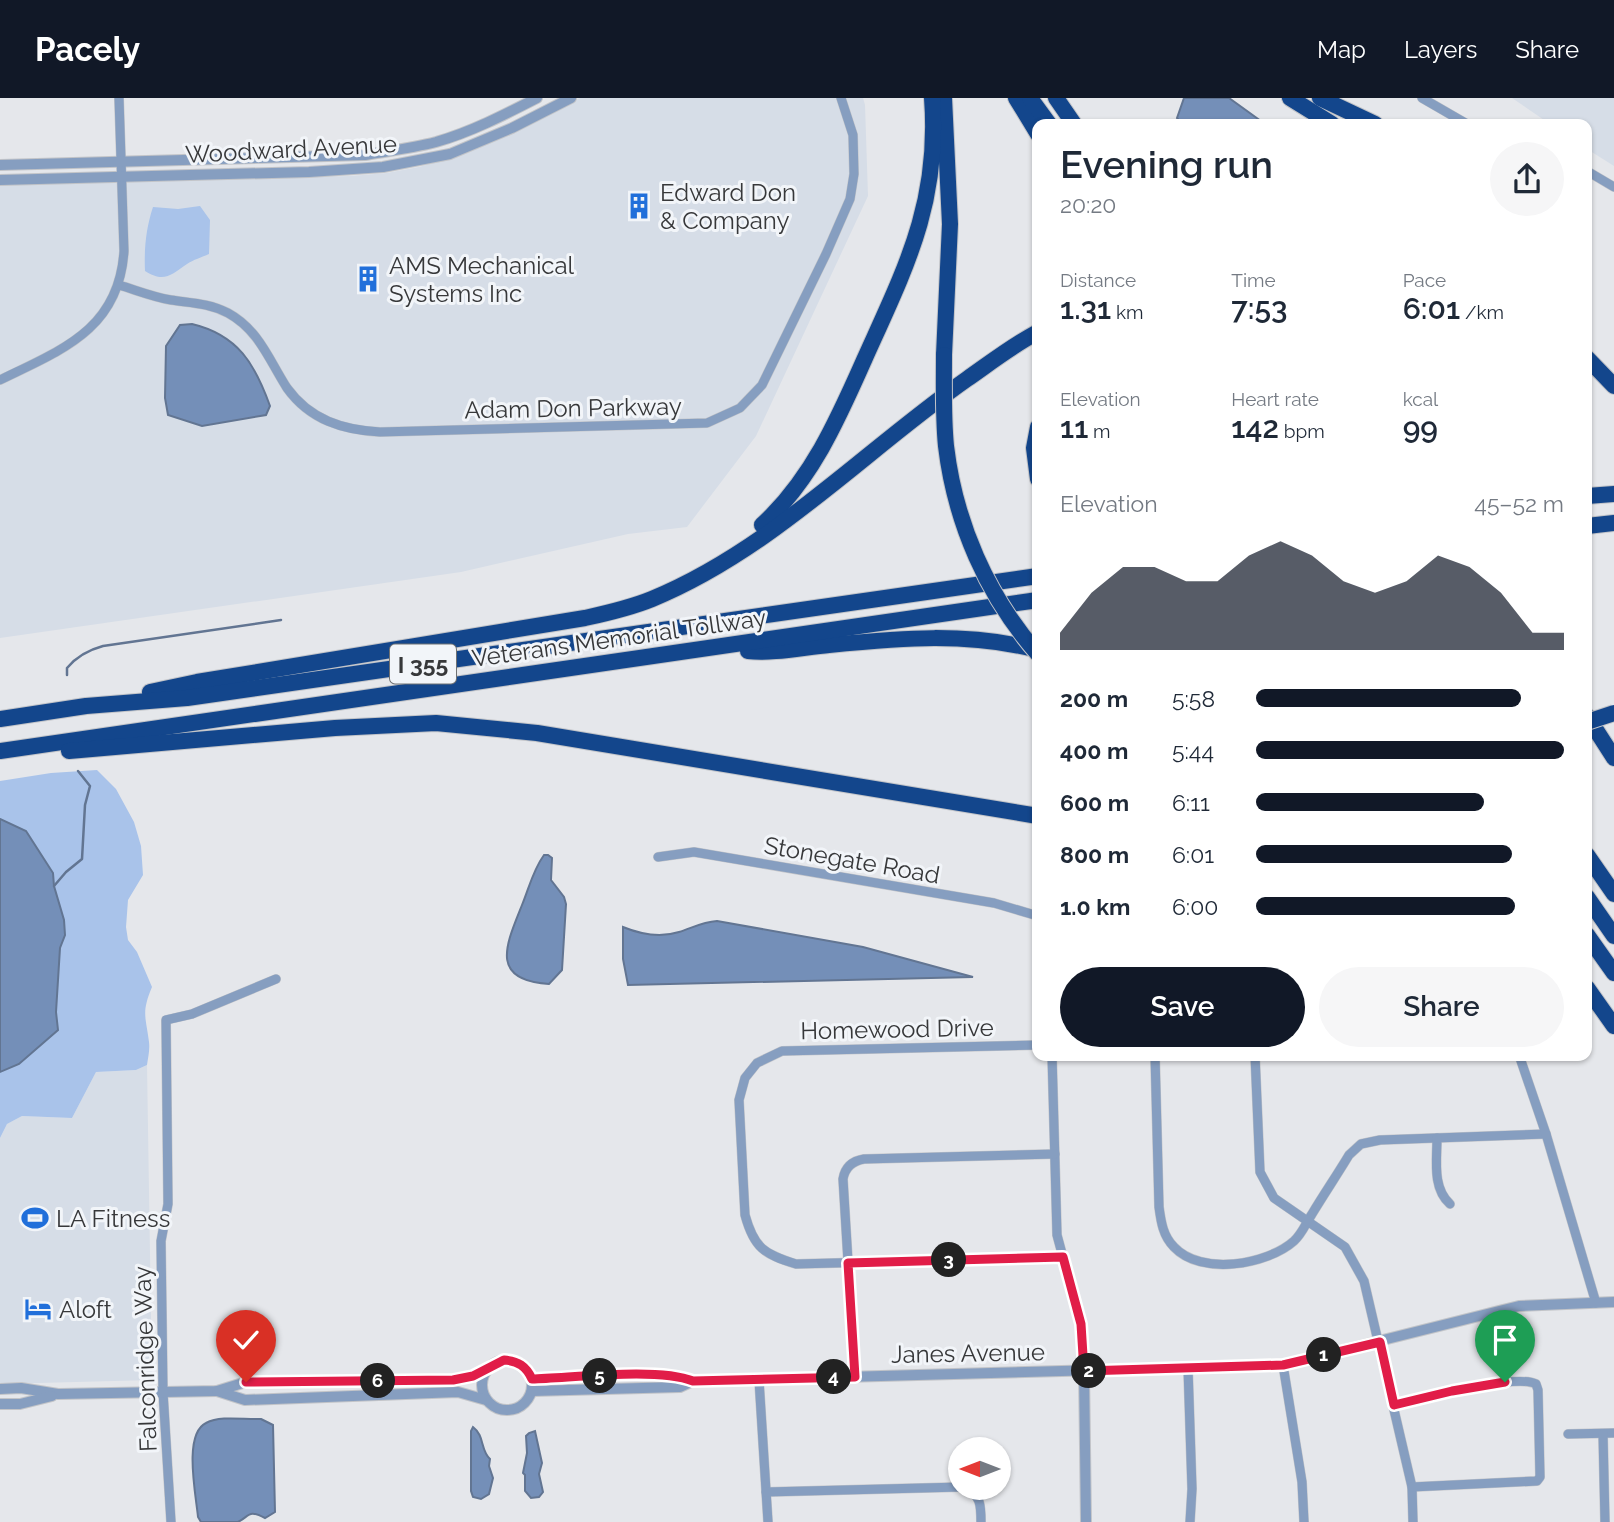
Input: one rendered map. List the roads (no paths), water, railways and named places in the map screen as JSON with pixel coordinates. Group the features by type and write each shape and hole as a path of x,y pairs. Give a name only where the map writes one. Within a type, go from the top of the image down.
{"highway":[{"path":"707,572 781,507 816,460 834,429 907,268 918,234 931,166 932,98"},
{"path":"944,98 950,224 944,355 946,446 957,503 973,551 996,596 1032,644"},
{"path":"1016,98 1032,124"},
{"path":"1030,98 1045,119"},
{"path":"1056,98 1071,119"},
{"path":"1290,98 1324,119"},
{"path":"1320,98 1364,119"},
{"path":"86,706 197,682 585,618 653,598 707,572 751,544 937,400 1032,336"},
{"path":"1592,363 1614,386"},
{"path":"1592,496 1614,494"},
{"path":"1592,525 1614,523"},
{"name":"Veterans Memorial Tollway","path":"0,719 86,706 187,698 1032,577"},
{"name":"Veterans Memorial Tollway","path":"0,754 1032,601"},
{"path":"718,646 754,651 919,637 949,637 1009,643 1032,650"},
{"path":"1592,720 1614,713"},
{"path":"0,754 335,728 436,723 537,733 1032,815"},
{"path":"1592,724 1614,758"},
{"path":"1592,862 1614,894"},
{"path":"1592,904 1614,936"},
{"path":"1592,943 1614,973"},
{"path":"1592,995 1614,1026"}],"street":[{"path":"0,380 64,348 93,327 119,285 124,251 119,98"},
{"name":"Woodward Avenue","path":"0,165 365,155 404,149 468,131 537,98"},
{"name":"Woodward Avenue","path":"0,180 309,172 403,164 442,156 473,145 572,98"},
{"name":"Adam Don Parkway","path":"119,285 169,299 206,304 229,314 261,341 287,387 302,406 325,421 352,430 380,432 687,425 717,420 752,398 769,375 850,199 854,174 853,135 841,98"},
{"path":"1422,98 1458,119"},
{"path":"1592,174 1614,187"},
{"name":"Stonegate Road","path":"658,857 694,852 994,904 1032,914"},
{"name":"Falconridge Way","path":"172,1522 163,1392 161,1241 168,1204 166,1020 192,1014 276,978"},
{"name":"Homewood Drive","path":"1032,1045 782,1051 757,1063 745,1078 739,1100 745,1215 758,1246 771,1256 796,1264 1063,1257"},
{"path":"1052,1061 1057,1235 1081,1324 1086,1522"},
{"path":"1155,1061 1159,1208 1162,1228 1173,1246 1197,1261 1254,1262 1279,1253 1297,1239 1349,1155 1361,1144 1380,1140 1546,1134"},
{"path":"1255,1061 1260,1172 1274,1198 1345,1247 1364,1281 1412,1487 1413,1522"},
{"path":"1523,1061 1596,1303"},
{"path":"1437,1138 1438,1185 1442,1197 1450,1204"},
{"path":"855,1377 843,1179 846,1168 856,1160 1055,1154"},
{"name":"Janes Avenue","path":"532,1385 680,1387 693,1381 1283,1365 1519,1306 1614,1302"},
{"path":"0,1389 21,1388 58,1394 217,1391 246,1382 453,1380 473,1376 504,1360 513,1360 528,1371 532,1385 528,1399 515,1409 499,1409 486,1400 458,1392 245,1400 217,1391"},
{"path":"1283,1365 1298,1455 1304,1522"},
{"path":"486,1400 482,1384 488,1368"},
{"path":"1188,1368 1192,1489 1189,1522"},
{"path":"759,1380 768,1522"},
{"path":"1394,1405 1505,1382 1531,1381 1536,1384 1538,1390 1540,1477 1537,1481 1412,1487"},
{"path":"0,1404 20,1404 58,1394"},
{"path":"1568,1434 1614,1433"},
{"path":"1603,1434 1605,1522"},
{"path":"766,1492 948,1487"},
{"path":"979,1500 981,1522"}],"waterway":[{"path":"67,675 67,668 75,660 103,646 281,620"},
{"path":"54,886 82,859 85,805 90,786 78,771"}],"place":[{"name":"Edward Don & Company","path":"639,206"},
{"name":"AMS Mechanical Systems Inc","path":"368,279"},
{"name":"LA Fitness","path":"35,1218"},
{"name":"Aloft","path":"38,1309"}]}
